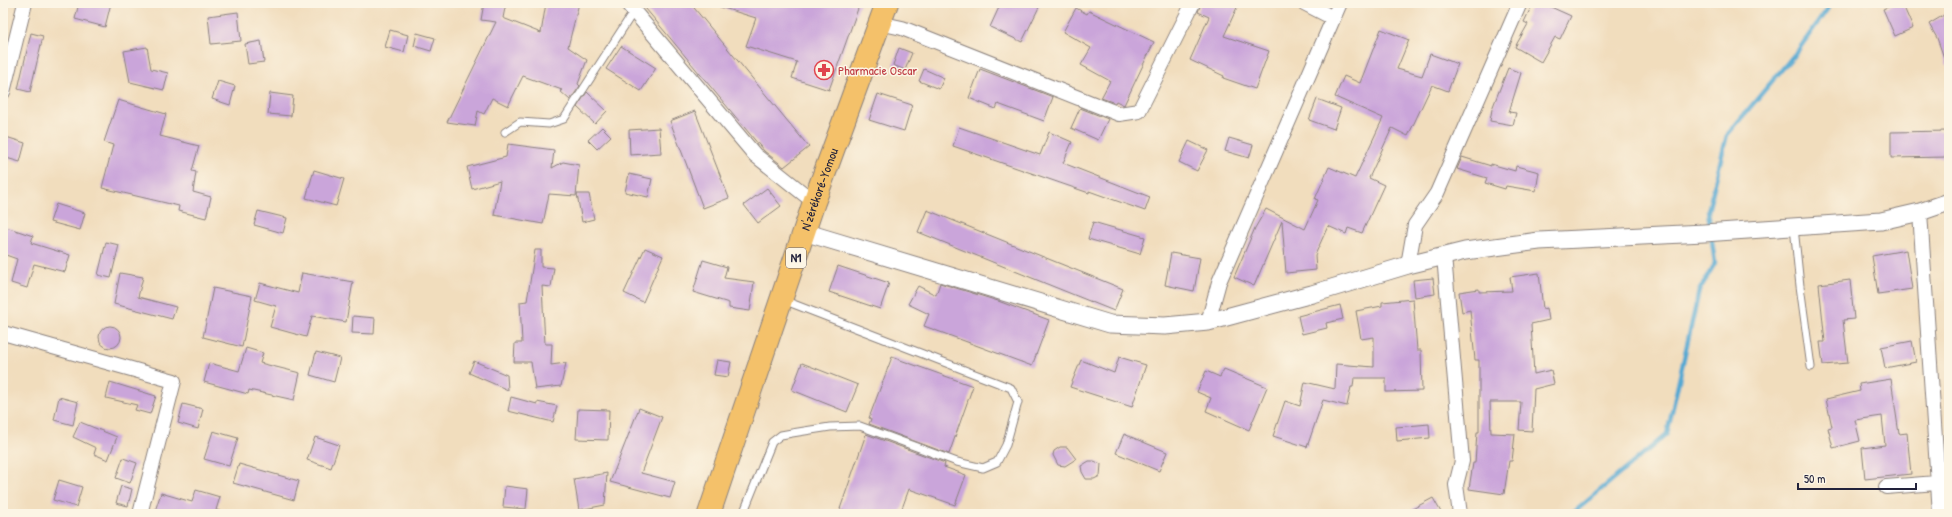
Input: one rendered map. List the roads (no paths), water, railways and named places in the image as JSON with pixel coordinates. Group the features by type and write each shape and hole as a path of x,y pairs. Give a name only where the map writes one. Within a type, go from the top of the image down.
{"highway":[{"name":"N'zérékoré-Yomou","path":"709,514 814,202 887,3"}],"street":[{"path":"3,92 25,3"},
{"path":"879,23 902,28 1119,114 1139,111 1194,3"},
{"path":"1304,3 1333,18"},
{"path":"1208,322 1219,282 1340,3"},
{"path":"1408,265 1415,225 1437,193 1520,3"},
{"path":"631,7 755,155 814,202"},
{"path":"804,232 1110,324 1165,326 1208,322 1312,294 1408,265 1465,251 1539,241 1881,221 1920,212 1949,202"},
{"path":"1920,212 1944,483 1940,514"},
{"path":"1444,256 1462,461 1456,485 1460,514"},
{"path":"3,333 174,381 140,514"},
{"path":"1886,487 1944,483"}],"lane":[{"path":"505,132 520,122 549,124 564,119 631,7"},
{"path":"1794,227 1811,367"},
{"path":"744,514 772,442 781,435 830,427 860,426 956,462 983,468 997,462 1006,445 1018,402 1011,388 782,300"}],"waterway":[{"path":"1572,514 1667,434 1699,291 1715,263 1708,211 1727,135 1799,49 1831,4 1830,3"}],"place":[{"name":"Pharmacie Oscar","path":"824,70"}]}
